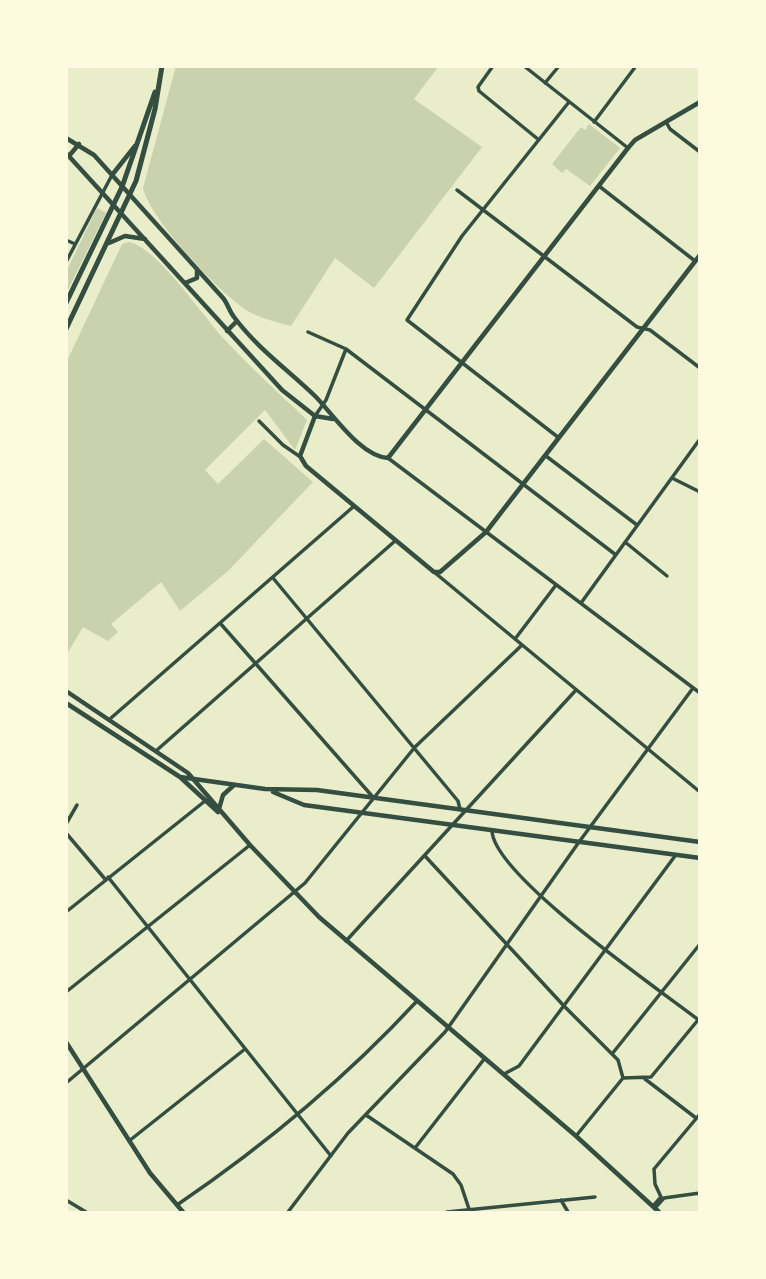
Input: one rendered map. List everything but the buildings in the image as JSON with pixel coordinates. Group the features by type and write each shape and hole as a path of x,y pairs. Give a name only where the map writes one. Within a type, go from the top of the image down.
{"main road":[{"path":"66,329 130,195 147,144 162,66"},
{"path":"66,303 122,187 158,85"}],"street":[{"path":"493,66 478,87 479,91 539,140"},
{"path":"524,66 628,148"},
{"path":"545,83 559,66"},
{"path":"594,122 636,66"},
{"path":"559,439 408,322 410,313 482,210 569,102"},
{"path":"388,458 628,148 699,102"},
{"path":"666,121 670,129 699,152"},
{"path":"66,138 94,155 223,298 237,321 334,419 380,457 388,458 699,693"},
{"path":"66,262 112,175 138,142"},
{"path":"79,144 68,154 227,331 282,390 315,416 334,419"},
{"path":"599,186 695,261"},
{"path":"457,190 544,257 699,368"},
{"path":"109,243 125,236 145,239"},
{"path":"66,240 75,244"},
{"path":"434,572 447,567 486,532 699,255"},
{"path":"184,283 197,278 197,269"},
{"path":"227,331 237,321"},
{"path":"308,332 346,349 616,555"},
{"path":"300,456 346,349"},
{"path":"259,421 353,506 699,792"},
{"path":"581,603 699,439"},
{"path":"546,456 638,525"},
{"path":"672,478 699,492"},
{"path":"100,723 111,718 353,506"},
{"path":"157,750 395,541"},
{"path":"625,542 667,576"},
{"path":"272,578 415,747 458,801 460,809"},
{"path":"515,639 556,584"},
{"path":"220,623 373,798"},
{"path":"66,1083 295,892 415,747 522,645"},
{"path":"288,1213 366,1115 447,1027 693,688"},
{"path":"346,941 576,690"},
{"path":"66,691 111,718 196,781 231,825"},
{"path":"66,703 180,777 346,941 576,1136 656,1209 663,1197"},
{"path":"180,777 233,786 373,798 699,842"},
{"path":"219,809 223,795 233,786"},
{"path":"265,789 311,806 699,858"},
{"path":"311,806 308,800 312,791"},
{"path":"205,801 214,803"},
{"path":"66,912 205,801"},
{"path":"66,824 77,805"},
{"path":"492,831 494,843 540,897 699,1021 651,1077 623,1079 576,1136"},
{"path":"66,833 107,878 331,1156"},
{"path":"66,992 250,845"},
{"path":"425,856 564,1006 618,1060 623,1079"},
{"path":"504,1074 519,1066 675,856"},
{"path":"612,1054 699,944"},
{"path":"177,1205 238,1163 328,1091 417,1000"},
{"path":"66,1042 128,1141 183,1213"},
{"path":"128,1141 245,1049"},
{"path":"415,1148 485,1058"},
{"path":"644,1077 696,1118"},
{"path":"663,1197 655,1184 654,1169 699,1114"},
{"path":"366,1115 458,1179 469,1209"},
{"path":"663,1197 699,1193"},
{"path":"447,1213 595,1197"},
{"path":"66,1200 86,1213"},
{"path":"561,1200 568,1213"}],"green space":[{"path":"176,66 438,67 414,99 482,147 374,288 335,258 291,326 268,320 246,310 219,288 171,235 148,201 143,188"},
{"path":"589,124 620,148 590,186 566,169 562,173 552,164 581,127 585,130"},
{"path":"97,208 106,213 67,292 67,270"},
{"path":"129,242 141,247 167,270 226,341 307,420 295,450 265,410 205,470 218,484 264,439 313,482 228,571 180,611 161,582 111,624 118,632 108,641 83,627 67,654 67,361 122,244"}]}
